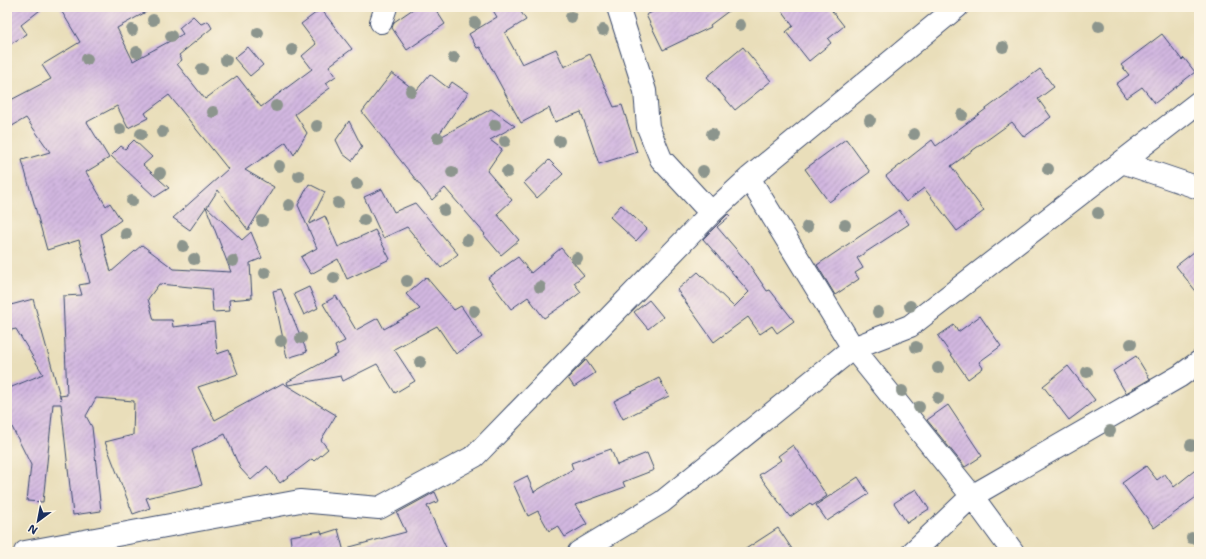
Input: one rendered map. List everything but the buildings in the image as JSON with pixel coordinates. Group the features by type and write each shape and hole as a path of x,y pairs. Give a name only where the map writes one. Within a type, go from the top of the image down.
{"street":[{"path":"618,7 645,91 648,127 661,159 710,213"},
{"path":"25,552 300,501 379,508 475,456 710,213 749,178 957,7"},
{"path":"579,552 662,502 853,348 910,326 1199,102"},
{"path":"1122,162 1199,188"},
{"path":"749,178 853,348 972,496 1013,552"},
{"path":"912,552 972,496 1180,376 1199,362"}]}
